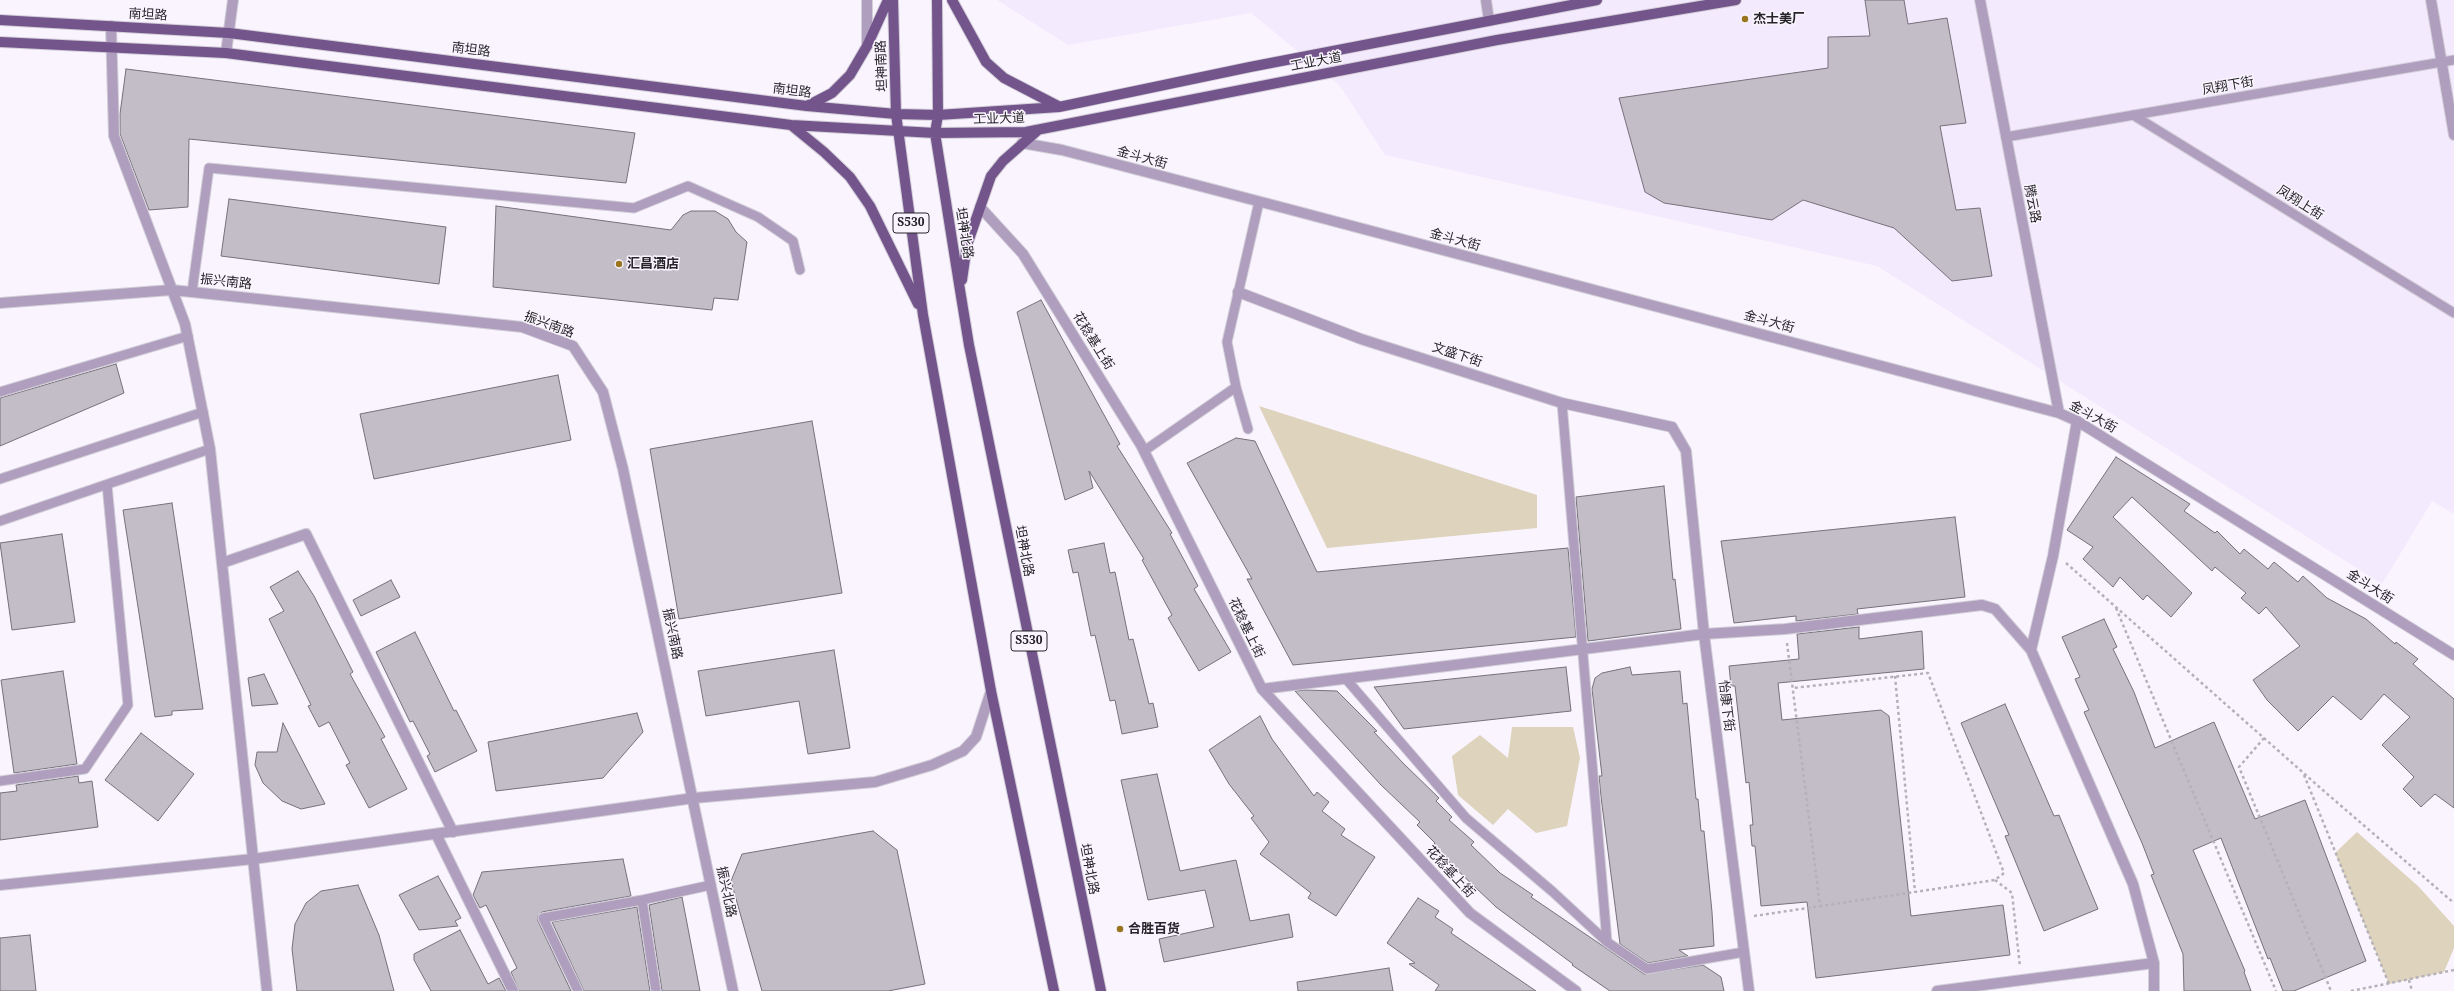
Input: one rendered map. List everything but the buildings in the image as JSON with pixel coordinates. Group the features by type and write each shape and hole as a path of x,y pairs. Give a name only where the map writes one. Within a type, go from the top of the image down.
{"main road":[{"path":"807,106 832,93 850,75 867,46 888,0"},
{"name":"坦神南路","path":"893,0 896,114 899,131"},
{"name":"S530","path":"937,0 938,115"},
{"path":"952,0 986,62 1004,78 1059,106"},
{"name":"工业大道","path":"938,115 1059,106 1242,68 1597,0"},
{"name":"工业大道","path":"899,131 935,134 1026,132 1039,130 1497,40 1736,0"},
{"name":"南坦路","path":"0,20 229,33 807,106 896,114 938,115"},
{"path":"0,42 226,53 791,125 899,131"},
{"name":"坦神北路","path":"938,115 935,134 969,345 1100,991"},
{"path":"791,125 824,152 850,177 870,206 923,315"},
{"path":"960,290 968,245 991,176 1022,143 1039,130"},
{"name":"S530","path":"899,131 923,315 991,691 1054,991"}],"street":[{"path":"226,53 233,0"},
{"path":"867,0 867,46"},
{"path":"1486,0 1489,21"},
{"name":"腾云路","path":"1980,0 2060,413"},
{"path":"2431,0 2454,135"},
{"path":"111,26 114,136 188,336 210,449 267,991"},
{"name":"金斗大街","path":"1022,143 1062,150 2060,413 2077,421 2454,655"},
{"name":"花稔基上街","path":"980,206 1023,254 1144,451 1262,689 1470,913 1576,991"},
{"name":"振兴南路","path":"0,303 170,290 522,328 573,346 603,392 623,469 694,798"},
{"name":"文盛下街","path":"1238,292 1361,339 1562,402 1672,427"},
{"path":"2031,650 2054,556 2077,421"},
{"name":"怡康下街","path":"1672,427 1686,451 1704,634 1749,991"},
{"path":"222,563 306,534 453,832"},
{"path":"1262,689 1704,634 1785,629 1982,605 1995,609 2031,650 2133,884 2154,962 2154,991"},
{"path":"0,885 253,859 694,798 875,782 932,765 963,750 976,737 991,691"},
{"name":"振兴北路","path":"694,798 733,991"},
{"path":"436,834 513,991"},
{"path":"1937,991 2154,962"}],"lane":[{"name":"凤翔下街","path":"2006,137 2454,60"},
{"name":"凤翔上街","path":"2133,115 2454,313"},
{"path":"192,292 209,168 634,208 688,186 758,217 793,241 800,270"},
{"path":"1248,429 1236,387 1227,342 1259,202"},
{"path":"0,392 188,336"},
{"path":"1144,451 1236,387"},
{"path":"1562,402 1607,942"},
{"path":"0,479 203,412"},
{"path":"0,521 210,449"},
{"path":"0,782 85,769 128,705 106,485"},
{"path":"1346,679 1466,818 1553,892 1607,942 1647,970 1744,952"},
{"path":"578,991 543,918 642,900 712,885"},
{"path":"642,900 656,991"}],"path":[{"path":"2054,556 2070,566 2303,773 2454,903"},
{"path":"2115,606 2276,991"},
{"path":"1785,629 1820,906"},
{"path":"1740,918 1995,880 2004,873 1928,673 1792,688"},
{"path":"1895,676 1915,892"},
{"path":"2264,738 2238,767 2331,991"},
{"path":"2303,773 2389,984"},
{"path":"1995,880 2012,893 2022,980"},
{"path":"2351,991 2454,970"},
{"path":"2409,980 2412,991"}],"shaded area":[{"path":"997,0 2454,0 2454,514 2432,501 2382,584 1877,266 1385,155 1340,86 1251,13 1068,45"},
{"path":"1259,406 1537,495 1537,528 1327,548"},
{"path":"1512,727 1573,727 1580,758 1567,826 1536,833 1508,809 1493,825 1458,795 1452,756 1480,735 1508,758"},
{"path":"2357,832 2419,887 2454,926 2454,948 2444,972 2389,984 2335,853"}],"place":[{"name":"杰士美厂","path":"1745,19"},
{"name":"汇昌酒店","path":"619,264"},
{"name":"合胜百货","path":"1120,929"}]}
